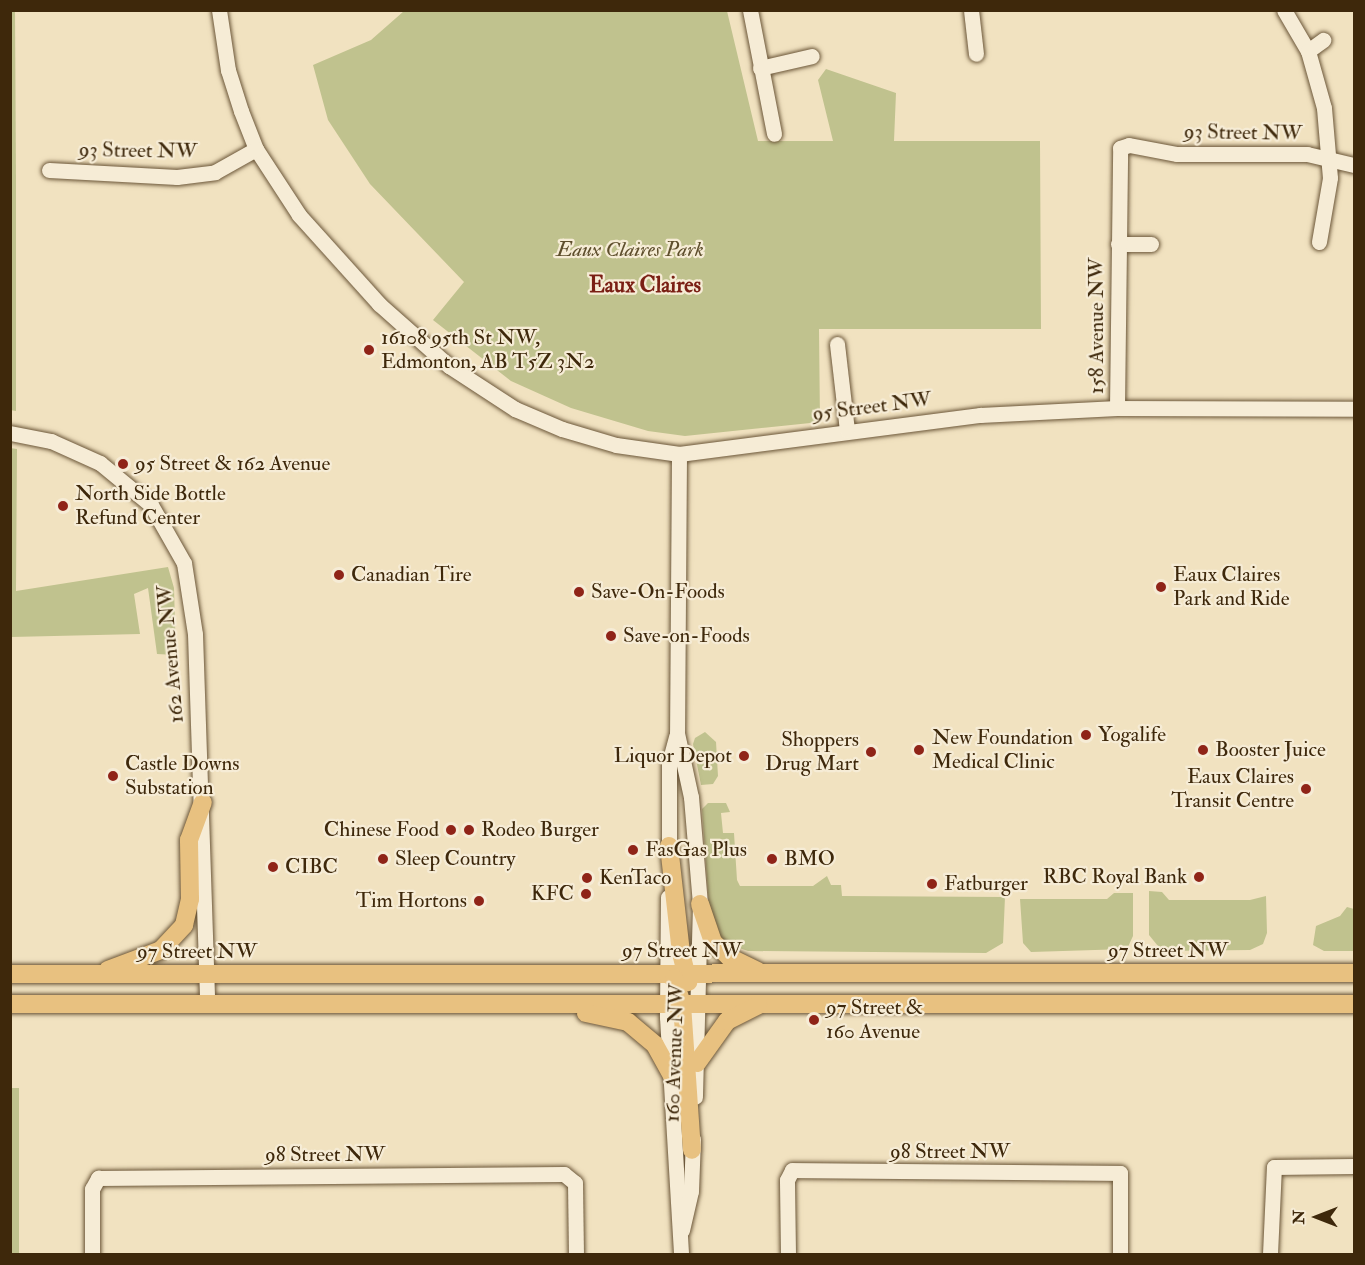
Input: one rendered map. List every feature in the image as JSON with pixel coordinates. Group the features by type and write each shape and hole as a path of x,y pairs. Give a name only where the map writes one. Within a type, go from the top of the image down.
{"main road":[{"path":"99,974 161,950 184,925 190,899 189,840 203,802"},
{"path":"669,846 683,973 674,978 682,1004 692,1150"},
{"path":"700,904 713,942 729,957 762,974"},
{"name":"97 Street NW","path":"10,974 1354,973"},
{"path":"10,1004 1354,1004"},
{"path":"537,1004 628,1022 655,1045 671,1074"},
{"path":"697,1063 727,1021 763,1004"}],"street":[{"path":"219,10 228,69 256,149"},
{"path":"750,10 774,134"},
{"path":"971,10 976,54"},
{"path":"1284,10 1308,51 1318,76 1330,158 1319,242"},
{"path":"1308,51 1323,40"},
{"path":"760,68 812,56"},
{"name":"93 Street NW","path":"1129,145 1177,154 1307,153 1354,165"},
{"name":"158 Avenue NW","path":"1118,408 1118,158 1120,148 1129,145"},
{"name":"93 Street NW","path":"49,170 177,177 215,172 256,149"},
{"name":"95 Street NW","path":"256,149 299,215 379,304 423,344 475,386 524,413 594,440 679,454 847,430 980,415 1118,408 1354,409"},
{"name":"158 Avenue NW","path":"1118,244 1151,244"},
{"path":"837,344 847,430"},
{"name":"162 Avenue NW","path":"10,433 51,441 100,463 151,505 184,563 195,634 203,802 207,1004"},
{"name":"160 Avenue NW","path":"679,454 677,733 691,797 700,904 683,973 682,1004 671,1074 675,1196 682,1230"},
{"name":"160 Avenue NW","path":"669,846 669,763 677,733"},
{"name":"160 Avenue NW","path":"681,1254 682,1230 691,1191 697,1063 682,1004"},
{"path":"1270,1254 1274,1167 1354,1166"},
{"name":"98 Street NW","path":"788,1254 787,1180 792,1170 1120,1173 1120,1254"},
{"name":"98 Street NW","path":"92,1254 92,1189 98,1178 564,1174 575,1183 576,1254"}],"green space":[{"path":"15,10 16,411 10,410 10,11"},
{"name":"Eaux Claires Park","path":"404,11 727,11 758,141 833,141 818,80 826,69 896,93 894,141 1040,141 1041,329 819,329 820,422 685,436 648,431 571,408 511,381 433,320 464,282 370,184 328,120 313,65 371,40"},
{"path":"10,448 17,449 16,591 168,567 174,588 176,655 157,654 148,588 134,594 140,634 11,637"},
{"path":"705,732 716,742 718,776 713,784 701,785 693,744 695,738"},
{"path":"708,803 726,803 730,812 721,813 723,833 734,833 737,880 740,886 813,886 827,876 831,885 841,885 842,896 1005,897 1003,943 986,953 748,951 722,942 710,920 702,809"},
{"path":"1149,891 1162,892 1169,900 1250,900 1266,896 1267,933 1263,944 1250,950 1162,951 1149,935"},
{"path":"1114,893 1133,893 1133,936 1127,949 1031,952 1023,943 1020,899 1107,899"},
{"path":"1347,907 1354,909 1354,951 1324,951 1313,945 1316,926 1340,916"},
{"path":"10,1088 19,1088 19,1254 10,1254"}],"place":[{"name":"16108 95th St NW, Edmonton, AB T5Z 3N2","path":"369,350"},
{"name":"95 Street & 162 Avenue","path":"123,464"},
{"name":"North Side Bottle Refund Center","path":"63,506"},
{"name":"Canadian Tire","path":"339,575"},
{"name":"Eaux Claires Park and Ride","path":"1161,587"},
{"name":"Save-On-Foods","path":"579,592"},
{"name":"Save-on-Foods","path":"611,636"},
{"name":"Yogalife","path":"1086,735"},
{"name":"New Foundation Medical Clinic","path":"919,750"},
{"name":"Booster Juice","path":"1203,750"},
{"name":"Shoppers Drug Mart","path":"871,752"},
{"name":"Liquor Depot","path":"744,756"},
{"name":"Castle Downs Substation","path":"113,776"},
{"name":"Eaux Claires Transit Centre","path":"1306,789"},
{"name":"Chinese Food","path":"451,830"},
{"name":"Rodeo Burger","path":"469,830"},
{"name":"FasGas Plus","path":"633,850"},
{"name":"Sleep Country","path":"383,859"},
{"name":"BMO","path":"772,859"},
{"name":"CIBC","path":"273,867"},
{"name":"RBC Royal Bank","path":"1199,877"},
{"name":"KenTaco","path":"587,878"},
{"name":"Fatburger","path":"932,884"},
{"name":"KFC","path":"586,894"},
{"name":"Tim Hortons","path":"479,901"},
{"name":"97 Street & 160 Avenue","path":"814,1020"}],"district":[{"name":"Eaux Claires","path":"645,286"}]}
